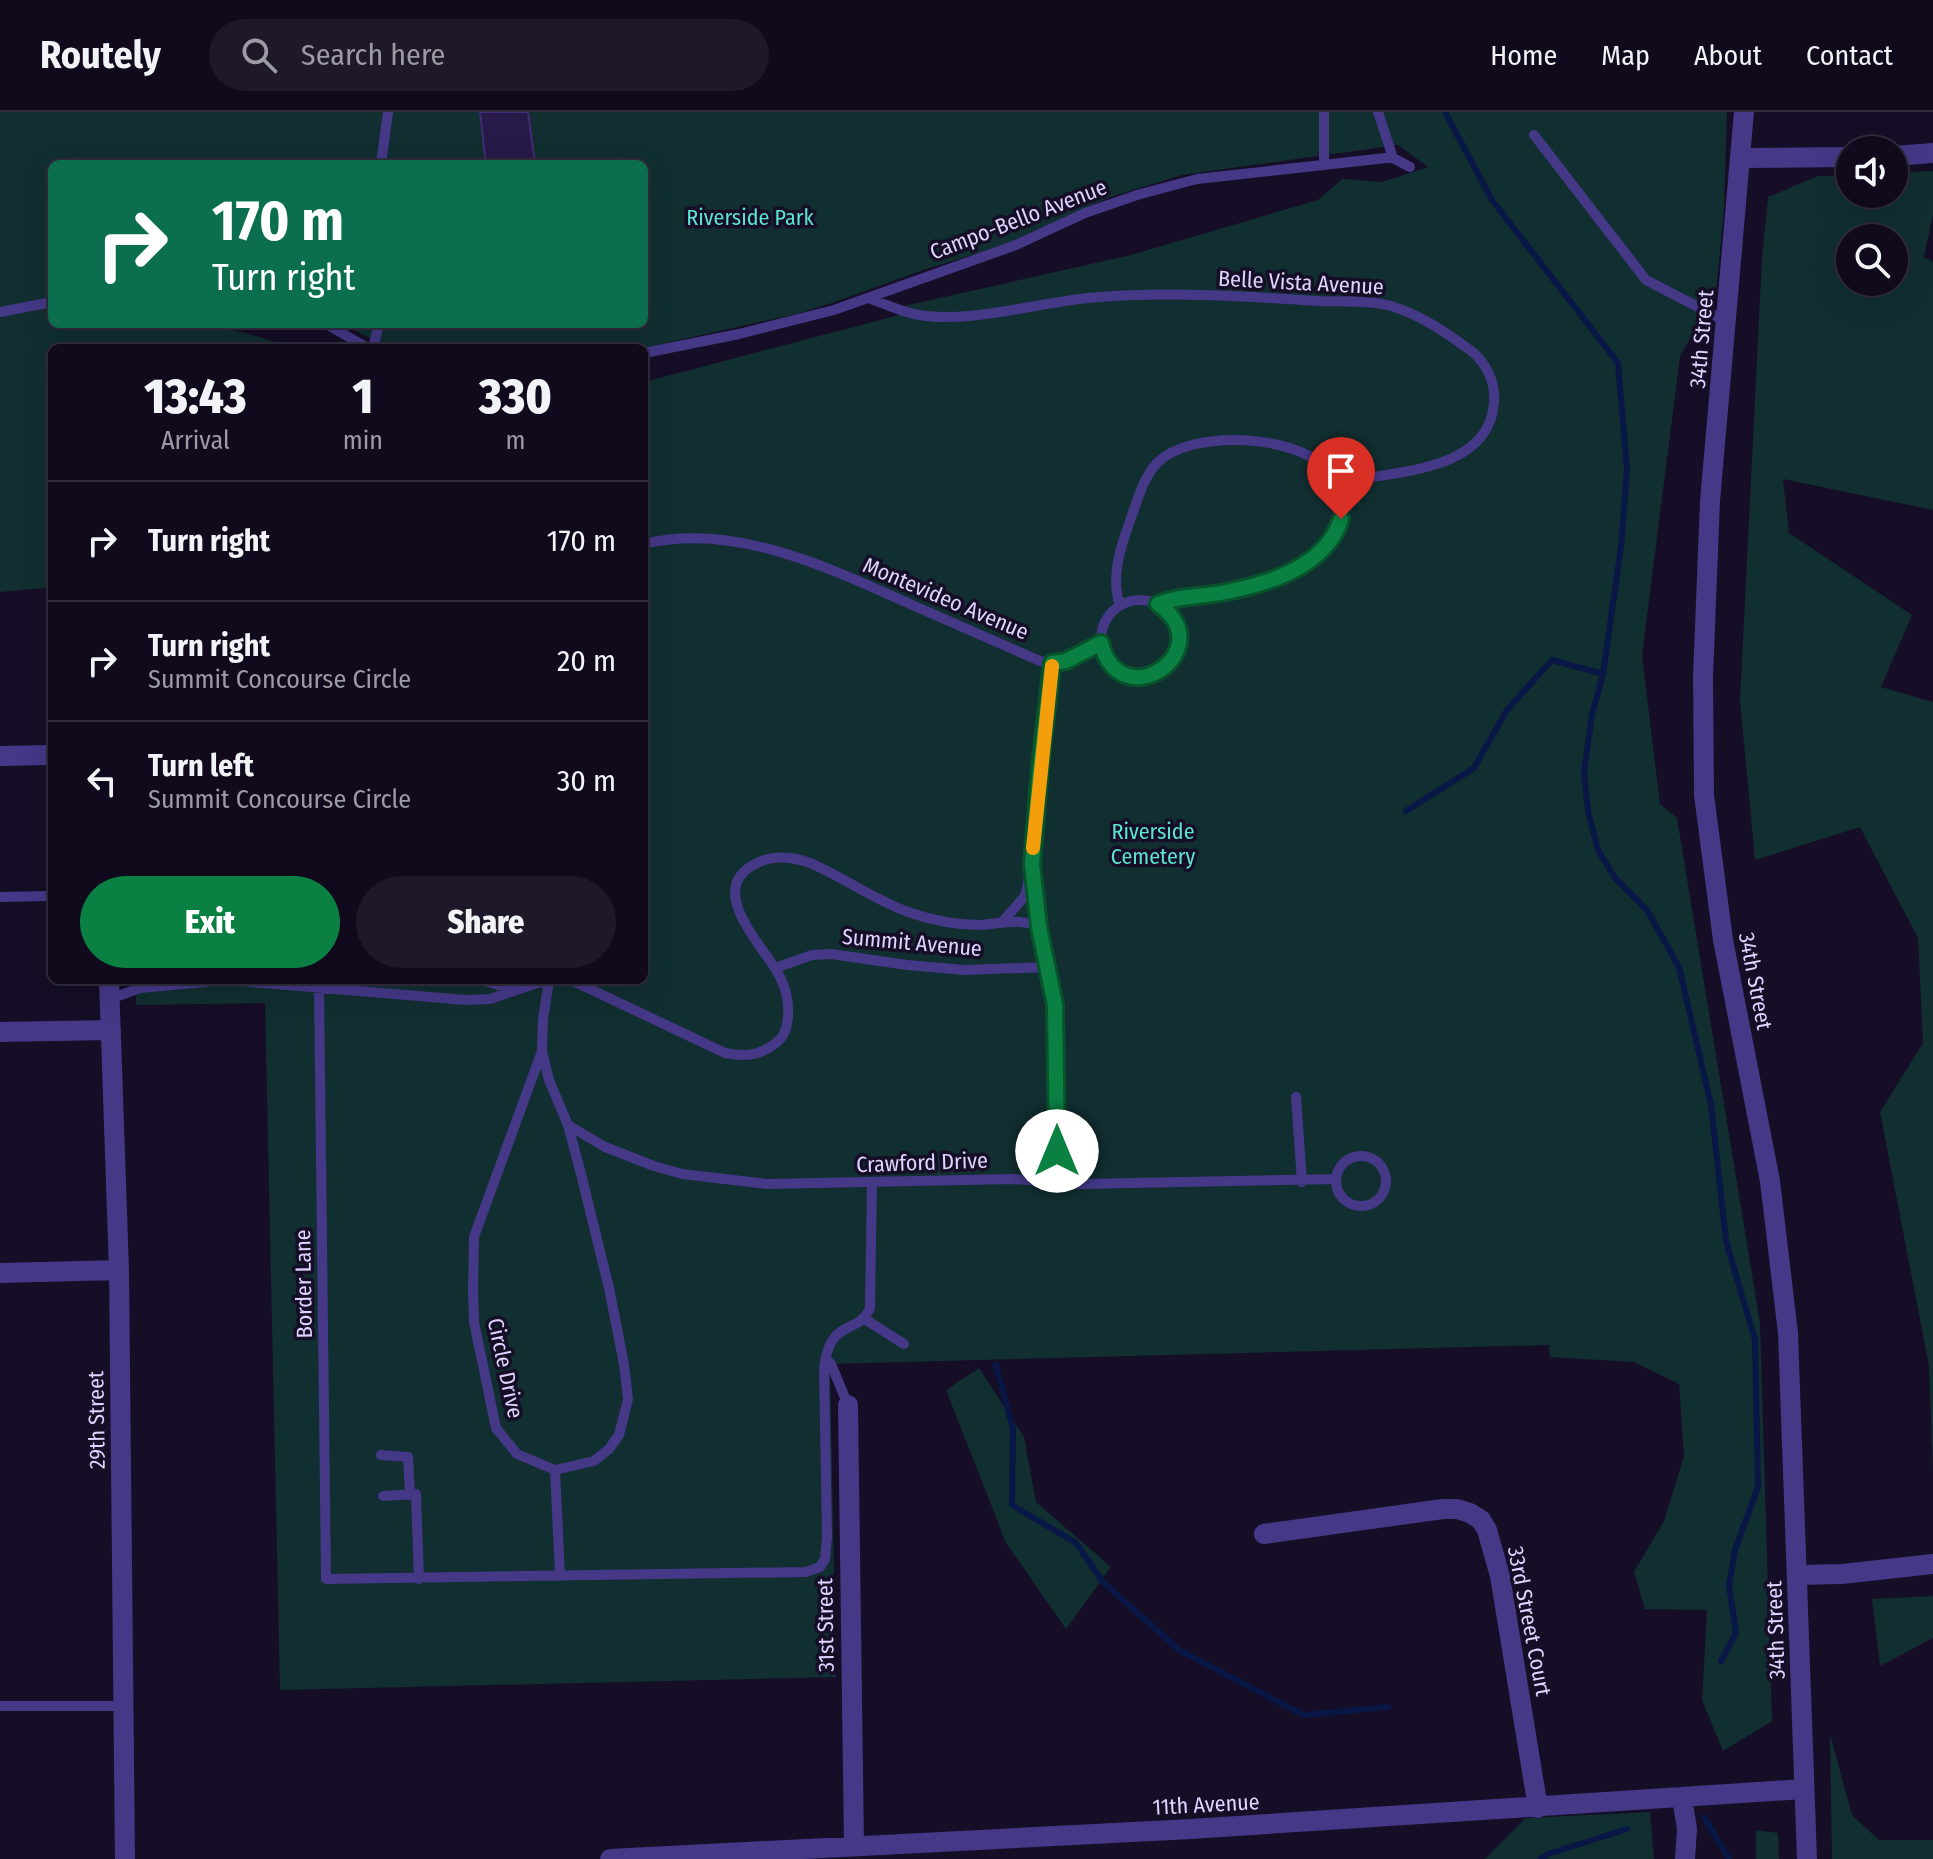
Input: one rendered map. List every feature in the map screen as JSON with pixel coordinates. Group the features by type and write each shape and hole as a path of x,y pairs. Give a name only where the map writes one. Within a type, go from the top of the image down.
{"street":[{"name":"34th Street","path":"1744,112 1708,532 1703,677 1704,795 1723,940 1781,1255 1790,1365 1807,1859"},
{"path":"1908,155 1933,153"},
{"path":"1742,158 1836,157"},
{"path":"0,756 48,755"},
{"name":"29th Street","path":"110,990 119,1270 125,1859"},
{"path":"0,1032 111,1030"},
{"path":"0,1273 119,1270"},
{"name":"31st Street","path":"848,1405 854,1846"},
{"name":"33rd Street Court","path":"1264,1534 1443,1509 1457,1509 1481,1520 1487,1530 1500,1576 1538,1808"},
{"path":"1797,1575 1842,1574 1933,1564"},
{"name":"11th Avenue","path":"610,1859 1538,1808 1804,1789"},
{"path":"1682,1797 1687,1829 1685,1859"}],"lane":[{"path":"382,160 388,112"},
{"path":"1324,112 1324,164"},
{"path":"1378,112 1393,158 1410,167"},
{"path":"1534,135 1646,280 1727,322"},
{"name":"Campo-Bello Avenue","path":"648,352 739,334 868,298 1016,245 1085,213 1197,179 1393,158"},
{"name":"Belle Vista Avenue","path":"868,298 914,314 955,317 1089,298 1180,296 1389,305 1432,323 1478,356 1495,387 1493,416 1479,441 1457,457 1419,469 1337,483"},
{"path":"0,312 48,303"},
{"path":"333,328 363,344"},
{"path":"1120,606 1115,577 1121,545 1144,482 1156,464 1171,453 1228,439 1266,442 1297,452 1325,467 1337,483 1341,519 1337,532 1321,554 1294,570 1253,584 1226,592 1170,599 1158,604"},
{"name":"Montevideo Avenue","path":"648,543 697,539 741,544 808,561 1040,661 1052,663"},
{"path":"1143,600 1158,604 1173,618 1179,637 1177,651 1169,664 1156,674 1142,678 1115,669 1104,654 1101,643 1105,621 1127,602 1143,600"},
{"path":"1000,923 1013,913 1025,896 1032,864 1052,663 1066,661 1101,643"},
{"name":"Summit Avenue","path":"579,984 725,1053 752,1056 762,1052 782,1038 786,1028 788,999 775,968 737,909 735,893 738,881 746,870 769,858 783,857 813,864 908,912 945,923 1024,921 1039,927"},
{"path":"1032,864 1039,927 1057,1027 1057,1181"},
{"path":"0,897 48,896"},
{"name":"Summit Avenue","path":"775,968 812,955 831,954 965,970 1048,967"},
{"path":"110,990 184,984"},
{"path":"289,984 490,999 530,984"},
{"path":"502,984 526,984"},
{"path":"547,984 542,1051 549,1080 568,1125 609,1288 628,1399 619,1435 609,1449 594,1461 555,1470 560,1576"},
{"name":"Border Lane","path":"319,988 326,1579 419,1579"},
{"name":"Circle Drive","path":"542,1051 474,1237 473,1290 474,1322 496,1428 517,1454 555,1470"},
{"path":"1296,1097 1302,1182"},
{"name":"Crawford Drive","path":"568,1125 605,1147 682,1174 767,1184 1014,1179 1080,1184 1336,1179"},
{"path":"1362,1156 1379,1163 1386,1177 1381,1196 1362,1206 1350,1203 1341,1196 1336,1179 1341,1165 1351,1158 1362,1156"},
{"path":"383,1496 416,1494 419,1579 806,1572 820,1567 825,1559 827,1537 827,1349 836,1333 863,1318 870,1308 872,1182"},
{"path":"863,1318 904,1344"},
{"path":"826,1359 848,1405"},
{"path":"381,1455 408,1457 410,1494"},
{"path":"0,1706 124,1706"}],"green space":[{"name":"Riverside Cemetery","path":"0,112 1727,112 1724,208 1716,294 1680,356 1642,656 1660,804 1677,818 1760,1323 1772,1721 1723,1751 1702,1700 1707,1610 1645,1609 1634,1572 1664,1521 1684,1456 1679,1384 1634,1362 1550,1357 1549,1345 830,1364 836,1677 280,1690 265,1003 136,1005 136,984 648,984 648,381 899,315 904,306 1131,255 1318,200 1342,179 1382,182 1428,167 1398,145 1182,175 1110,197 1002,246 835,302 800,313 648,347 648,344 380,344 350,328 648,328 648,160 48,160 48,328 220,328 279,344 48,344 48,587 0,592"},
{"path":"1933,171 1933,214 1924,257 1933,262 1933,510 1783,479 1789,533 1912,615 1881,687 1933,702 1933,1470 1929,1366 1880,1112 1923,1043 1918,938 1860,827 1755,860 1740,701 1762,258 1768,197 1818,176 1836,175 1836,208 1908,208 1908,172"},
{"path":"979,1368 1024,1437 1036,1502 1111,1567 1066,1629 1006,1543 946,1390"},
{"path":"1933,1596 1933,1638 1880,1666 1872,1599"},
{"path":"1830,1734 1852,1815 1879,1840 1933,1840 1933,1859 1832,1859"},
{"path":"1650,1812 1654,1859 1485,1859 1526,1818"},
{"path":"1756,1830 1778,1833 1779,1859 1756,1859"}],"building":[{"path":"480,112 528,112 534,160 486,160"}],"waterway":[{"path":"1445,112 1492,200 1618,363 1627,470 1621,547 1603,674 1592,715 1584,772 1588,811 1598,850 1615,878 1647,910 1679,967 1711,1105 1726,1241 1755,1340 1758,1487 1735,1550 1729,1585 1736,1633 1721,1661"},
{"path":"1406,811 1474,768 1507,710 1552,660 1603,674"},
{"path":"996,1365 1013,1429 1012,1505 1076,1543 1103,1582 1179,1650 1304,1715 1388,1707"},
{"path":"1704,1817 1729,1859"},
{"path":"1541,1859 1548,1854 1627,1829"}],"slow traffic":[{"path":"1033,848 1052,666"}],"route":[{"path":"1057,1151 1057,1027 1039,927 1032,864 1052,663 1066,661 1101,643 1104,654 1115,669 1142,678 1156,674 1169,664 1177,651 1179,637 1173,618 1158,604 1170,599 1226,592 1294,570 1321,554 1337,532 1341,519"}],"park label":[{"name":"Riverside Park","path":"750,217"}]}
